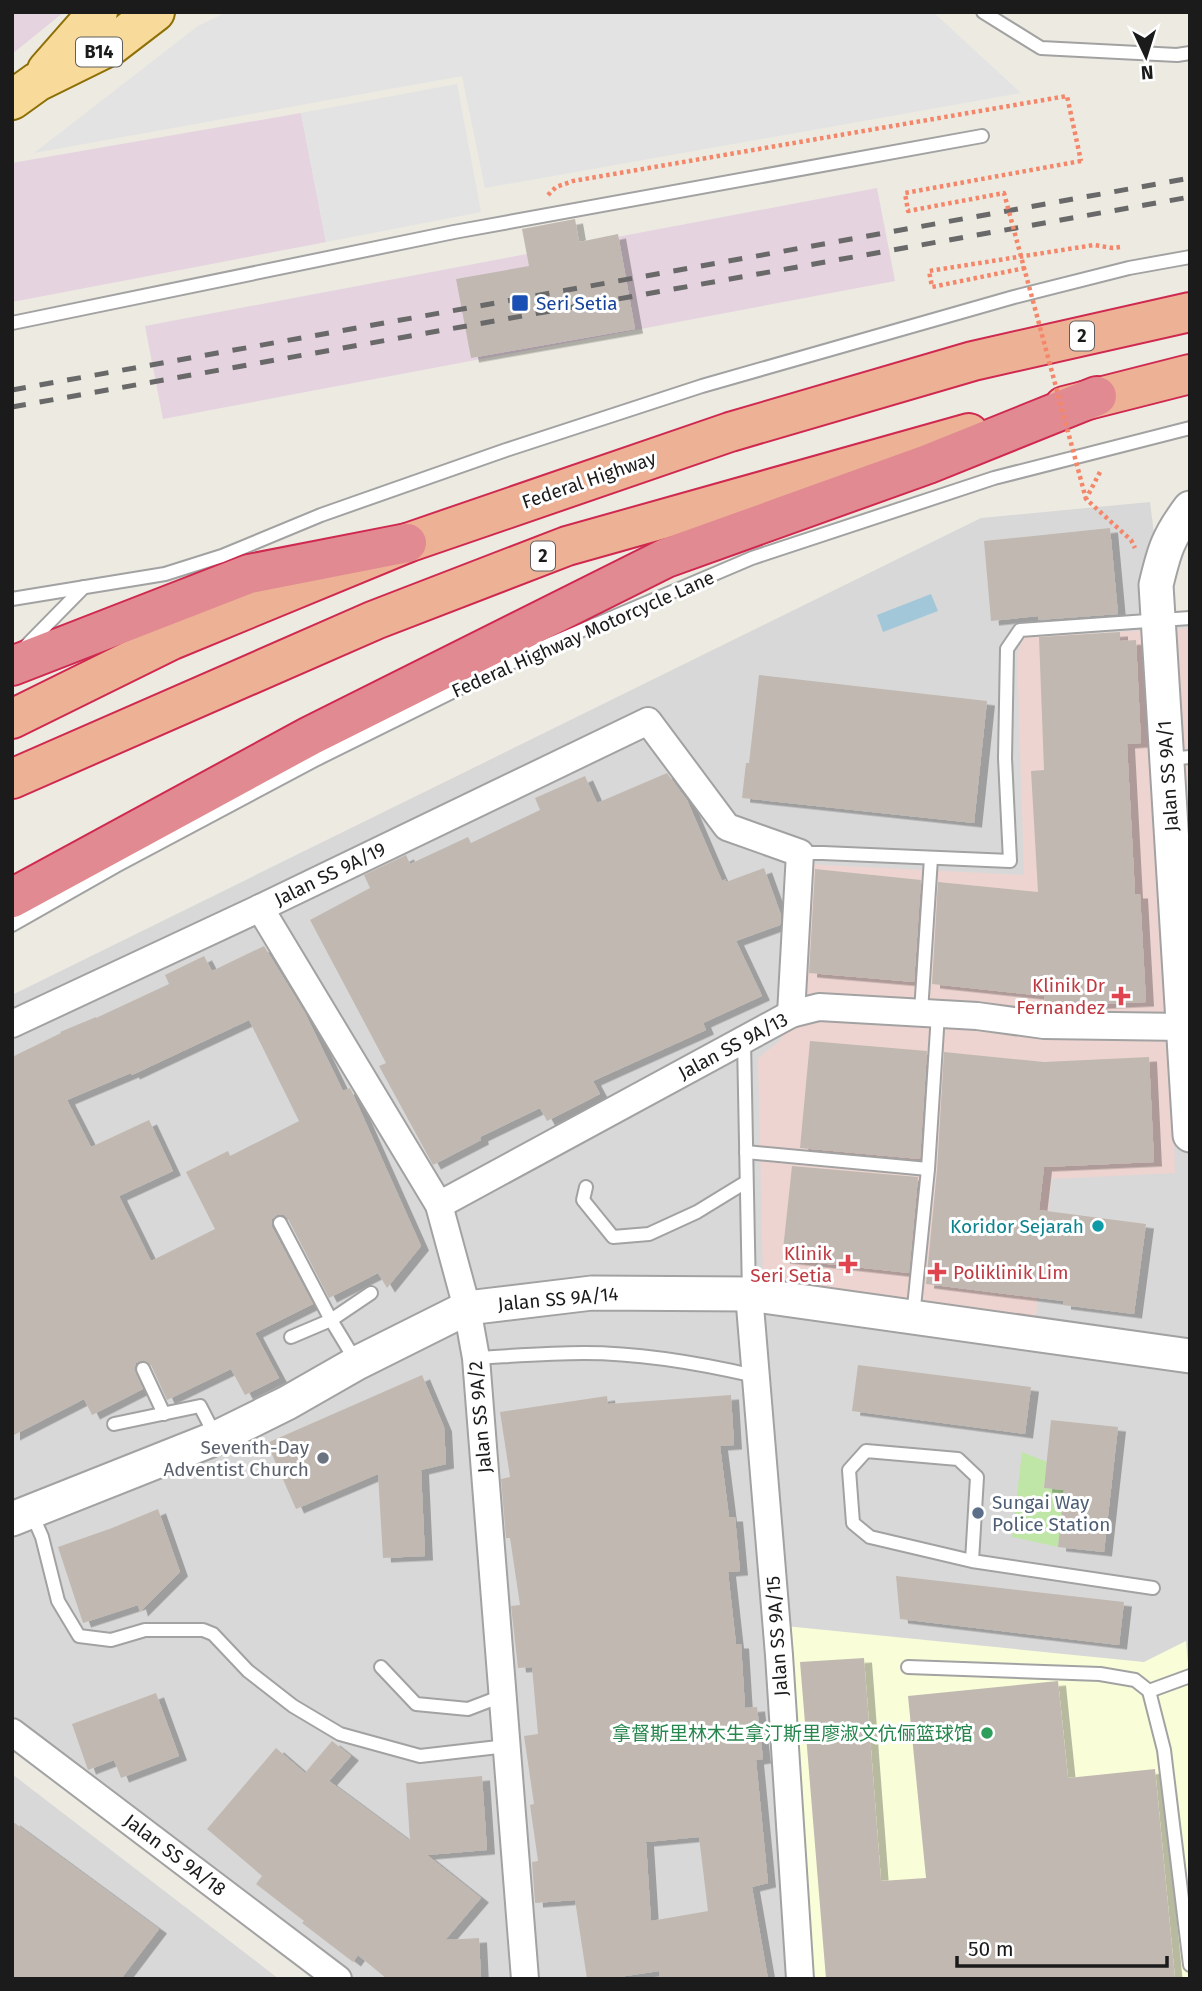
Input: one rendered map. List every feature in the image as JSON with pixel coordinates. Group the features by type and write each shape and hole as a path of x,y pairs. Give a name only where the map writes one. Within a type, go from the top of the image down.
{"highway":[{"name":"Federal Highway","path":"12,719 172,640 407,543 730,432 973,361 1190,312"},
{"name":"2","path":"12,779 375,620 567,547 1097,396 1190,373"},
{"path":"22,893 310,736 666,558 928,464 1097,396"},
{"path":"12,666 249,574 407,543"}],"main road":[{"name":"B14","path":"25,91 98,12"},
{"name":"B14","path":"25,91 112,45 155,12"}],"street":[{"name":"Jalan SS 9A/1","path":"1190,509 1174,529 1164,551 1156,585 1174,619 1184,1027 1190,1135"},
{"name":"Jalan SS 9A/19","path":"12,1024 648,721 727,827 800,853"},
{"path":"791,1014 800,853"},
{"name":"Jalan SS 9A/2","path":"260,908 439,1205 467,1308 476,1358 525,1979"},
{"name":"Jalan SS 9A/13","path":"439,1205 791,1014 819,1007 977,1016 1044,1025 1184,1027"},
{"name":"Jalan SS 9A/14","path":"21,1515 216,1438 287,1404 357,1363 467,1308 592,1293 749,1294 1190,1356"},
{"name":"Jalan SS 9A/15","path":"749,1294 779,1655 800,1979"},
{"name":"Jalan SS 9A/18","path":"12,1731 338,1979"}],"lane":[{"path":"983,12 1041,48 1177,55 1190,53"},
{"path":"12,323 356,251 982,136"},
{"path":"12,599 165,574 222,556 321,514 519,445 702,386 1014,297 1129,268 1190,257"},
{"name":"Federal Highway Motorcycle Lane","path":"12,925 116,866 317,759 545,646 752,558 994,478 1190,428"},
{"path":"12,660 84,587"},
{"path":"800,853 1010,862 1005,758 1007,649 1020,630 1174,619"},
{"path":"913,1317 928,1169 931,858"},
{"path":"22,893 116,866"},
{"path":"744,1041 749,1294"},
{"path":"746,1152 928,1169"},
{"path":"586,1187 583,1200 613,1237 649,1234 697,1212 746,1182"},
{"path":"280,1223 357,1363"},
{"path":"291,1337 331,1320 371,1293"},
{"path":"476,1358 586,1353 664,1358 755,1376"},
{"path":"143,1369 164,1414"},
{"path":"114,1424 200,1406 216,1438"},
{"path":"972,1561 977,1477 958,1460 866,1451 849,1470 853,1522 870,1537 972,1561 1153,1588"},
{"path":"21,1515 42,1537 58,1601 79,1636 111,1640 145,1630 202,1630 213,1634 248,1671 293,1706 340,1734 420,1756 507,1746"},
{"path":"381,1667 416,1704 468,1709 502,1696"},
{"path":"908,1667 1100,1674 1135,1680 1149,1691 1164,1750 1190,1965"},
{"path":"1149,1691 1190,1676"}],"path":[{"path":"538,217 546,198 556,187 573,181 1067,96 1082,161 905,193 908,211 1004,193 1086,499 1131,540 1156,585"},
{"path":"1025,268 932,287 929,271 1094,245"}],"shaded area":[{"path":"12,12 64,12 12,54"},
{"path":"227,12 933,12 1021,93 485,188 462,76 34,153 198,26"},
{"path":"457,84 481,212 326,242 301,113"},
{"path":"301,113 326,242 12,302 12,163"},
{"name":"Seri Setia","path":"877,188 895,281 163,419 145,326"},
{"path":"1150,502 1165,621 1190,620 1190,1979 326,1979 12,1743 12,995 981,518"},
{"path":"1190,628 1190,1133 1174,1135 1175,1173 1052,1179 1036,1316 763,1281 758,1058 781,1040 786,863 1024,875 1017,654 1024,637"},
{"path":"785,1626 1144,1662 1186,1641 1190,1686 1190,1979 813,1979"},
{"path":"12,1774 210,1926 279,1979 12,1979"}],"green space":[{"path":"1022,1452 1047,1462 1044,1488 1064,1490 1058,1547 1012,1537"}],"water":[{"path":"931,594 938,611 883,632 877,615"}],"building":[{"path":"575,219 579,242 618,234 635,329 471,358 456,279 529,266 522,229"},
{"path":"1110,528 1118,614 1038,620 1038,616 991,621 984,541"},
{"path":"1120,632 1120,641 1136,640 1141,743 1127,744 1135,894 1140,894 1146,1002 1045,1007 1044,996 932,984 938,882 1038,892 1031,771 1044,770 1039,637"},
{"path":"759,675 987,701 974,823 742,798 746,763 749,763"},
{"path":"667,773 687,800 722,881 726,879 726,882 764,868 781,915 780,925 736,941 762,996 703,1023 706,1030 593,1081 600,1094 547,1121 540,1108 480,1137 481,1140 433,1165 379,1066 386,1063 310,920 370,888 364,875 406,855 410,864 468,837 471,843 540,810 535,798 585,776 597,803"},
{"path":"815,869 921,880 914,982 809,973"},
{"path":"264,946 305,1013 343,1091 350,1088 421,1246 387,1288 378,1273 329,1298 288,1219 284,1215 277,1215 272,1219 272,1227 313,1304 255,1333 279,1378 245,1395 231,1369 167,1400 151,1365 144,1360 136,1363 134,1369 143,1389 92,1415 84,1399 12,1436 12,1057 60,1032 169,984 165,975 204,956 212,971","holes":["249,1020 299,1121 230,1156 228,1151 186,1172 215,1229 151,1261 119,1196 173,1171 149,1120 91,1147 67,1100 131,1073 132,1075"]},
{"path":"810,1041 927,1051 920,1159 800,1148"},
{"path":"944,1052 1044,1062 1149,1057 1154,1162 1044,1167 1039,1210 1146,1224 1134,1314 1063,1305 1063,1301 926,1284 937,1170"},
{"path":"792,1166 918,1177 909,1273 782,1259"},
{"path":"858,1365 1031,1387 1025,1434 852,1411"},
{"path":"422,1375 444,1427 446,1464 421,1470 425,1556 383,1558 378,1474 296,1509 267,1443"},
{"path":"731,1395 734,1445 720,1446 729,1517 735,1517 740,1571 728,1572 736,1644 741,1644 745,1708 757,1707 763,1759 756,1760 768,1883 752,1887 768,1979 660,1979 659,1971 587,1979 575,1900 535,1903 532,1862 538,1861 530,1805 534,1804 524,1736 538,1734 532,1667 518,1668 511,1606 520,1605 510,1538 506,1538 501,1479 510,1477 500,1412 607,1396 608,1404","holes":["699,1837 708,1911 651,1921 646,1842"]},
{"path":"1051,1420 1118,1427 1104,1552 1058,1547 1064,1490 1044,1488"},
{"path":"158,1509 180,1572 140,1612 138,1605 83,1623 58,1547"},
{"path":"896,1576 1124,1602 1119,1645 900,1619"},
{"path":"864,1658 881,1881 926,1878 908,1696 1058,1681 1068,1778 1155,1769 1175,1979 826,1979 800,1662"},
{"path":"156,1693 179,1756 121,1778 114,1760 88,1770 72,1724"},
{"path":"332,1741 351,1756 329,1781 410,1841 406,1783 482,1776 487,1850 427,1855 481,1898 445,1940 479,1938 481,1979 387,1979 358,1955 353,1962 256,1884 262,1876 207,1829 276,1748 305,1773"},
{"path":"12,1821 159,1929 121,1979 12,1979"}],"railway":[{"path":"12,390 1190,178"},
{"path":"12,407 1190,197"}],"place":[{"name":"Seri Setia","path":"520,303"},
{"name":"Klinik Dr Fernandez","path":"1121,996"},
{"name":"Koridor Sejarah","path":"1098,1226"},
{"name":"Klinik Seri Setia","path":"848,1264"},
{"name":"Poliklinik Lim","path":"937,1272"},
{"name":"Seventh-Day Adventist Church","path":"323,1458"},
{"name":"Sungai Way Police Station","path":"978,1513"},
{"name":"拿督斯里林木生拿汀斯里廖淑文伉俪篮球馆","path":"987,1733"}]}
